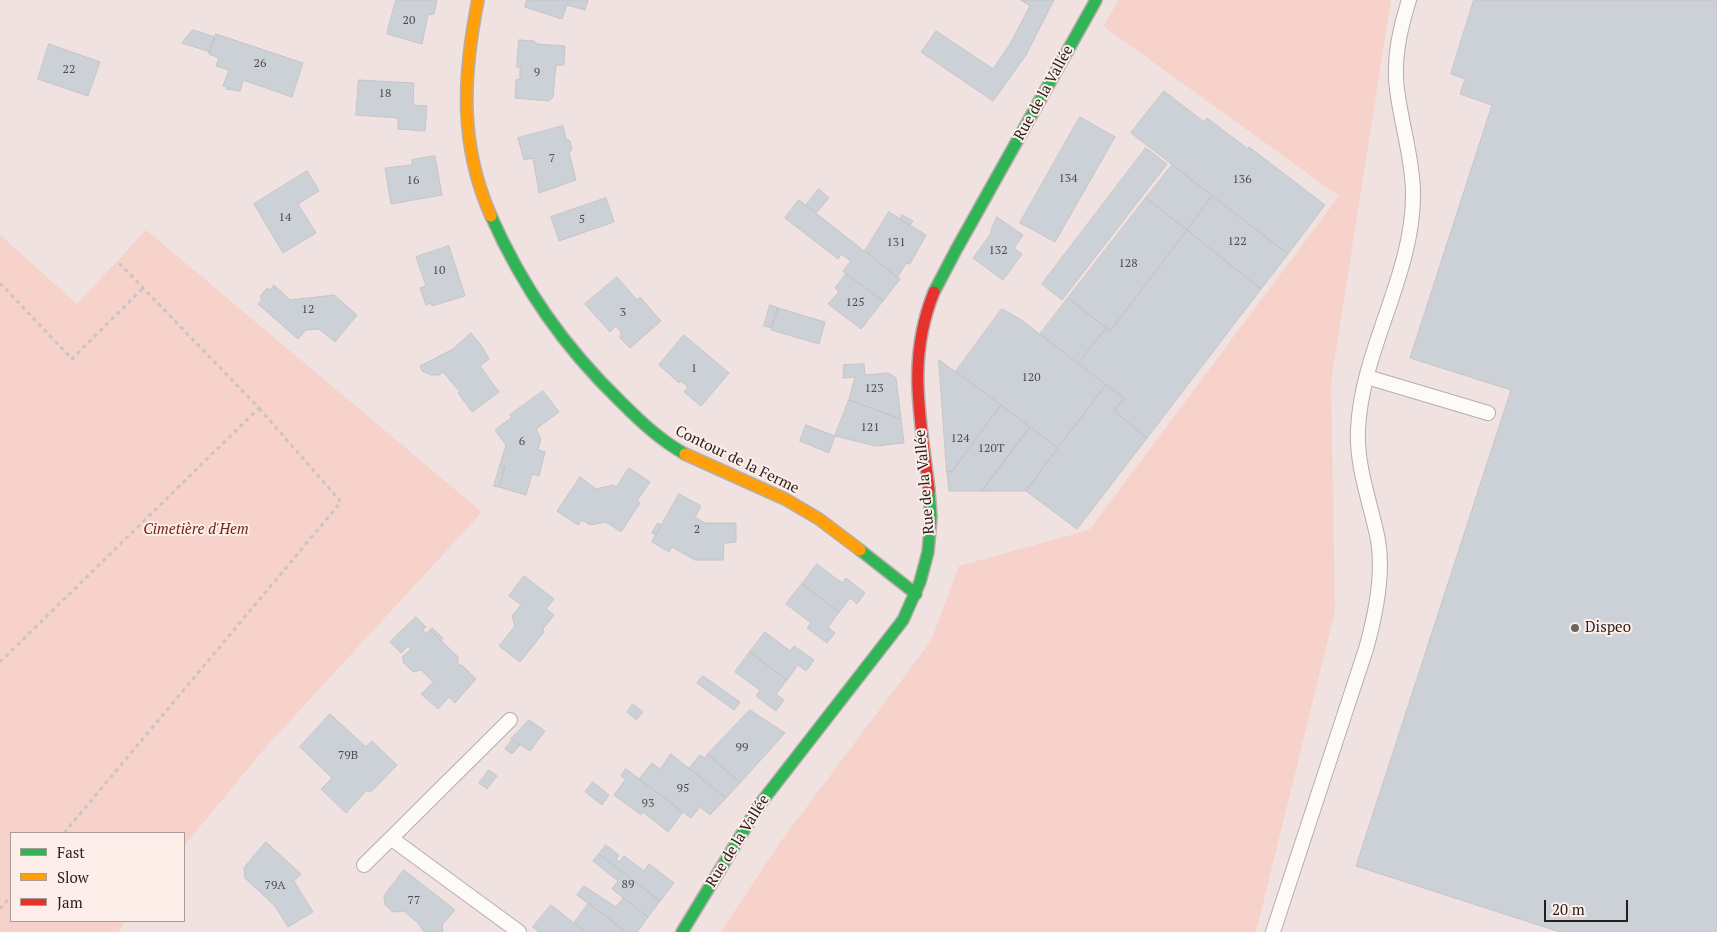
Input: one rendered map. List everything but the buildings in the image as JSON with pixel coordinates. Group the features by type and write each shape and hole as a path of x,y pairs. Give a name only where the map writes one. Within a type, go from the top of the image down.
{"street":[{"name":"Contour de la Ferme","path":"478,0 468,60 467,97 469,138 477,181 509,256 531,298 556,335 584,367 659,438 683,454 786,499 811,514 916,594"},
{"name":"Rue de la Vallée","path":"682,932 760,804 903,620 916,594 925,567 930,541 931,517 916,371 918,343 924,318 937,286 960,243 1096,0"}],"lane":[{"path":"1273,932 1376,614 1378,542 1361,465 1358,430 1367,377 1402,264 1411,226 1413,190 1397,89 1396,55 1409,0"},
{"path":"1367,377 1488,414"},
{"path":"364,865 510,720"},
{"path":"392,839 519,932"}],"path":[{"path":"65,832 341,502 259,408 117,261"},
{"path":"0,283 72,359 143,288"},
{"path":"0,662 259,408"},
{"path":"0,909 10,897"}],"green space":[{"path":"1119,0 1391,0 1331,382 1335,611 1256,932 721,932 779,844 931,641 959,566 1089,530 1339,196 1103,26"},
{"name":"Cimetière d'Hem","path":"146,230 482,512 265,748 185,845 185,832 10,832 10,922 125,922 118,932 0,932 0,235 77,304"}],"traffic: fast":[{"path":"934,292 1096,0"},
{"path":"491,216 531,292 563,338 600,381 636,417 659,437 685,454"},
{"path":"682,932 760,804 903,620 920,582 928,552 931,517 929,490"},
{"path":"860,550 916,594"}],"traffic: slow":[{"path":"478,0 469,56 467,110 473,163 491,216"},
{"path":"685,454 785,499 819,519 860,550"}],"traffic: jam":[{"path":"929,490 920,415 918,367 925,317 934,292"}],"place":[{"name":"Dispeo","path":"1575,628"}]}
